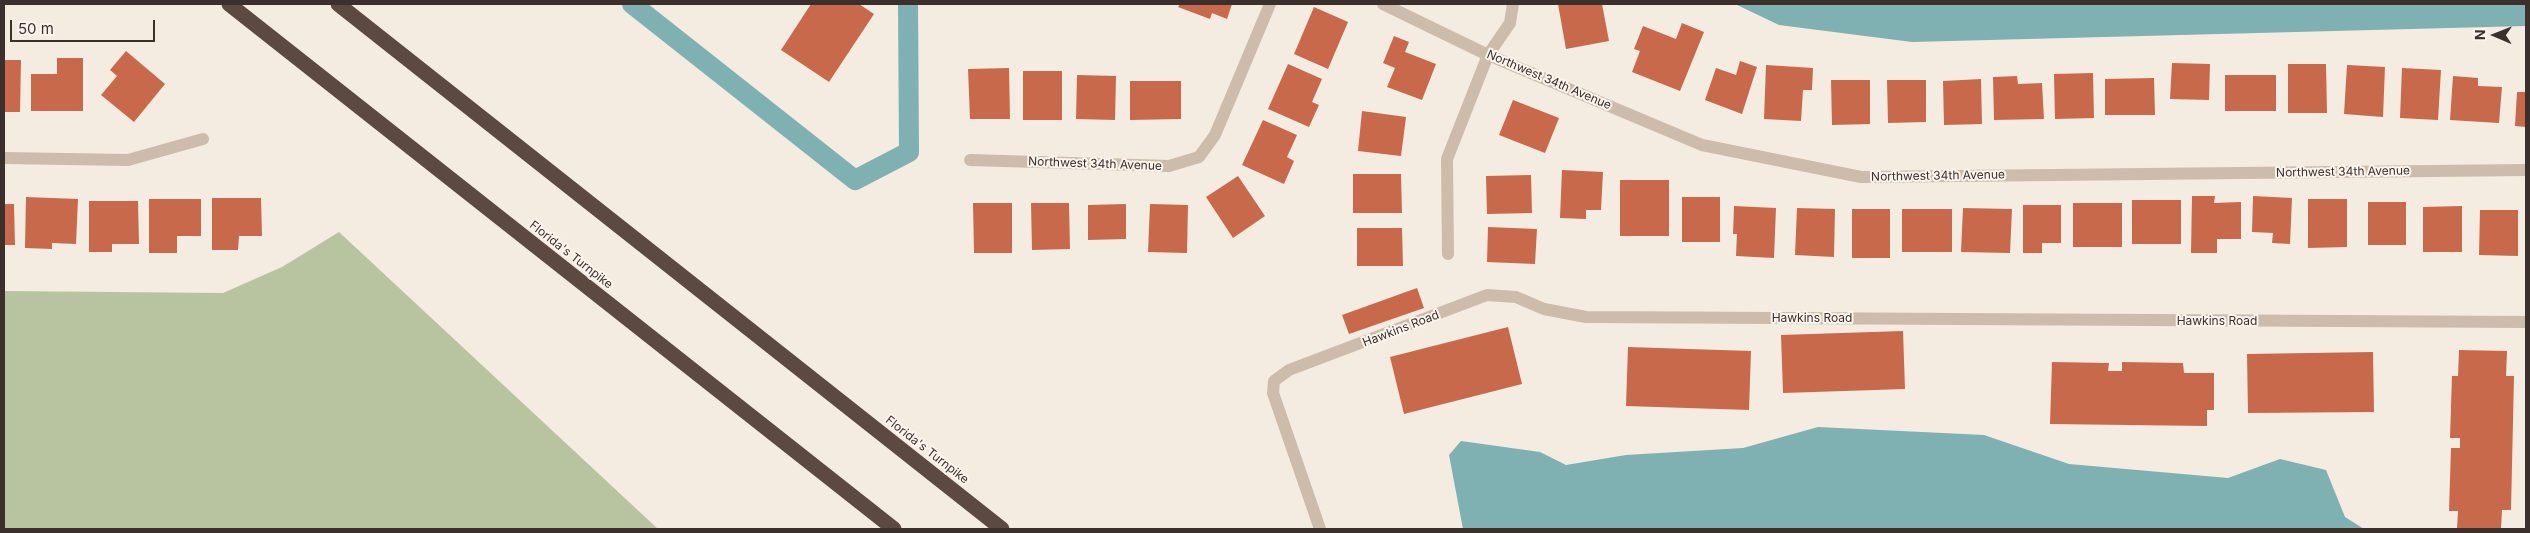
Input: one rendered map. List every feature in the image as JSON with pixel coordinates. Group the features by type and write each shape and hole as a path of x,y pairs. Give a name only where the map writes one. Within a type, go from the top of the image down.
{"highway":[{"name":"Florida's Turnpike","path":"229,4 894,529"},
{"name":"Florida's Turnpike","path":"338,4 1002,529"}],"street":[{"name":"Northwest 34th Avenue","path":"970,160 1169,166 1199,157 1215,135 1270,4"},
{"name":"Northwest 34th Avenue","path":"1383,4 1488,55 1702,145 1861,177 2526,170"},
{"path":"1448,254 1447,159 1488,55 1510,23 1513,4"},
{"path":"4,158 128,160 203,140"},
{"name":"Hawkins Road","path":"1320,529 1273,393 1274,381 1289,370 1487,295 1516,297 1544,309 1586,317 2526,322"}],"green space":[{"path":"339,232 658,529 4,529 4,291 223,293 282,267"}],"water":[{"path":"1735,4 2526,4 2526,26 1912,42 1779,25"},
{"path":"1818,427 1984,435 2069,464 2228,478 2280,459 2326,470 2345,517 2364,529 1463,529 1449,455 1461,441 1540,452 1566,465 1626,455 1743,448"}],"building":[{"path":"811,4 859,4 874,14 829,82 781,50"},
{"path":"1180,4 1232,4 1227,19 1212,13 1210,19 1178,7"},
{"path":"1558,4 1602,4 1609,41 1566,49"},
{"path":"1314,7 1348,22 1328,69 1294,54"},
{"path":"1682,23 1704,32 1680,91 1632,72 1640,51 1634,49 1643,26 1676,39"},
{"path":"1394,36 1409,42 1405,52 1436,64 1422,100 1387,87 1395,68 1383,63"},
{"path":"126,51 165,84 134,122 101,95 117,76 110,70"},
{"path":"57,58 83,58 83,111 31,111 31,74 57,74"},
{"path":"4,60 21,60 20,112 4,112"},
{"path":"1740,61 1757,67 1742,114 1705,100 1716,68 1736,75"},
{"path":"2172,63 2210,64 2209,100 2170,99"},
{"path":"1288,64 1322,79 1312,102 1319,105 1309,127 1268,109"},
{"path":"2288,64 2326,64 2327,113 2288,113"},
{"path":"1766,65 1813,68 1812,90 1803,90 1801,121 1764,119"},
{"path":"2347,65 2385,67 2383,117 2344,114"},
{"path":"1009,68 1010,119 970,119 968,69"},
{"path":"2402,68 2441,70 2438,120 2400,118"},
{"path":"1023,71 1062,71 1062,120 1023,120"},
{"path":"2093,73 2094,118 2055,119 2054,74"},
{"path":"1077,75 1116,76 1115,120 1076,119"},
{"path":"2225,75 2276,75 2276,111 2225,111"},
{"path":"2017,76 2018,84 2042,83 2044,119 1994,120 1993,77"},
{"path":"2453,76 2478,78 2478,86 2502,87 2499,123 2450,120"},
{"path":"2154,78 2155,115 2105,115 2105,79"},
{"path":"1981,79 1982,124 1944,125 1943,81"},
{"path":"1831,80 1870,80 1870,124 1832,125"},
{"path":"1887,80 1926,80 1926,122 1888,123"},
{"path":"1130,81 1181,81 1181,119 1130,120"},
{"path":"2517,92 2526,92 2526,127 2515,126"},
{"path":"1513,100 1559,118 1545,153 1499,135"},
{"path":"1362,111 1406,117 1401,156 1358,151"},
{"path":"1263,120 1297,135 1287,157 1294,161 1284,184 1242,165"},
{"path":"1562,170 1603,172 1601,210 1586,210 1586,219 1560,218"},
{"path":"1353,174 1401,174 1402,213 1353,213"},
{"path":"1531,175 1532,213 1487,214 1486,176"},
{"path":"1238,176 1265,216 1233,238 1206,197"},
{"path":"1620,180 1669,180 1669,236 1620,236"},
{"path":"2192,196 2215,196 2214,203 2241,202 2241,239 2217,239 2217,253 2191,253"},
{"path":"2253,196 2292,198 2290,244 2272,243 2273,233 2252,232"},
{"path":"26,197 78,199 76,244 52,243 52,249 25,248"},
{"path":"1682,197 1720,197 1720,242 1682,242"},
{"path":"212,198 261,198 262,236 239,236 238,250 212,250"},
{"path":"149,199 201,199 201,236 177,236 177,253 149,253"},
{"path":"2308,199 2347,199 2347,247 2308,248"},
{"path":"2132,200 2181,200 2181,244 2132,244"},
{"path":"89,201 138,201 139,244 112,244 112,252 89,252"},
{"path":"2368,202 2406,202 2406,245 2368,245"},
{"path":"973,203 1012,203 1012,253 974,253"},
{"path":"1031,203 1069,203 1070,249 1032,250"},
{"path":"2073,203 2122,203 2122,247 2073,247"},
{"path":"4,204 14,204 15,245 4,245"},
{"path":"1126,204 1126,239 1088,240 1088,205"},
{"path":"1150,204 1188,205 1187,253 1148,252"},
{"path":"2023,205 2061,205 2061,243 2042,243 2042,253 2023,253"},
{"path":"1734,206 1776,208 1774,258 1736,256 1737,234 1733,234"},
{"path":"2462,206 2462,252 2423,252 2423,207"},
{"path":"1797,208 1835,209 1834,257 1795,255"},
{"path":"1963,208 2012,209 2010,253 1961,252"},
{"path":"1852,209 1890,209 1890,258 1852,258"},
{"path":"1902,209 1952,209 1952,252 1902,252"},
{"path":"2480,210 2518,210 2518,256 2479,255"},
{"path":"1488,227 1537,229 1535,264 1487,262"},
{"path":"1357,228 1402,228 1403,266 1357,266"},
{"path":"1417,288 1424,308 1349,334 1342,315"},
{"path":"1508,327 1522,384 1404,414 1390,357"},
{"path":"1903,331 1905,389 1783,393 1781,335"},
{"path":"1628,347 1751,351 1749,410 1626,406"},
{"path":"2459,350 2507,351 2506,376 2514,376 2511,510 2502,510 2501,529 2457,529 2458,511 2449,511 2451,448 2460,448 2460,438 2450,438 2452,376 2458,376"},
{"path":"2373,352 2374,412 2248,413 2247,354"},
{"path":"2052,362 2109,363 2108,371 2122,371 2122,362 2183,363 2184,373 2214,373 2214,410 2207,410 2207,426 2050,424"}],"waterway":[{"path":"632,4 855,180 909,152 908,4"}]}
